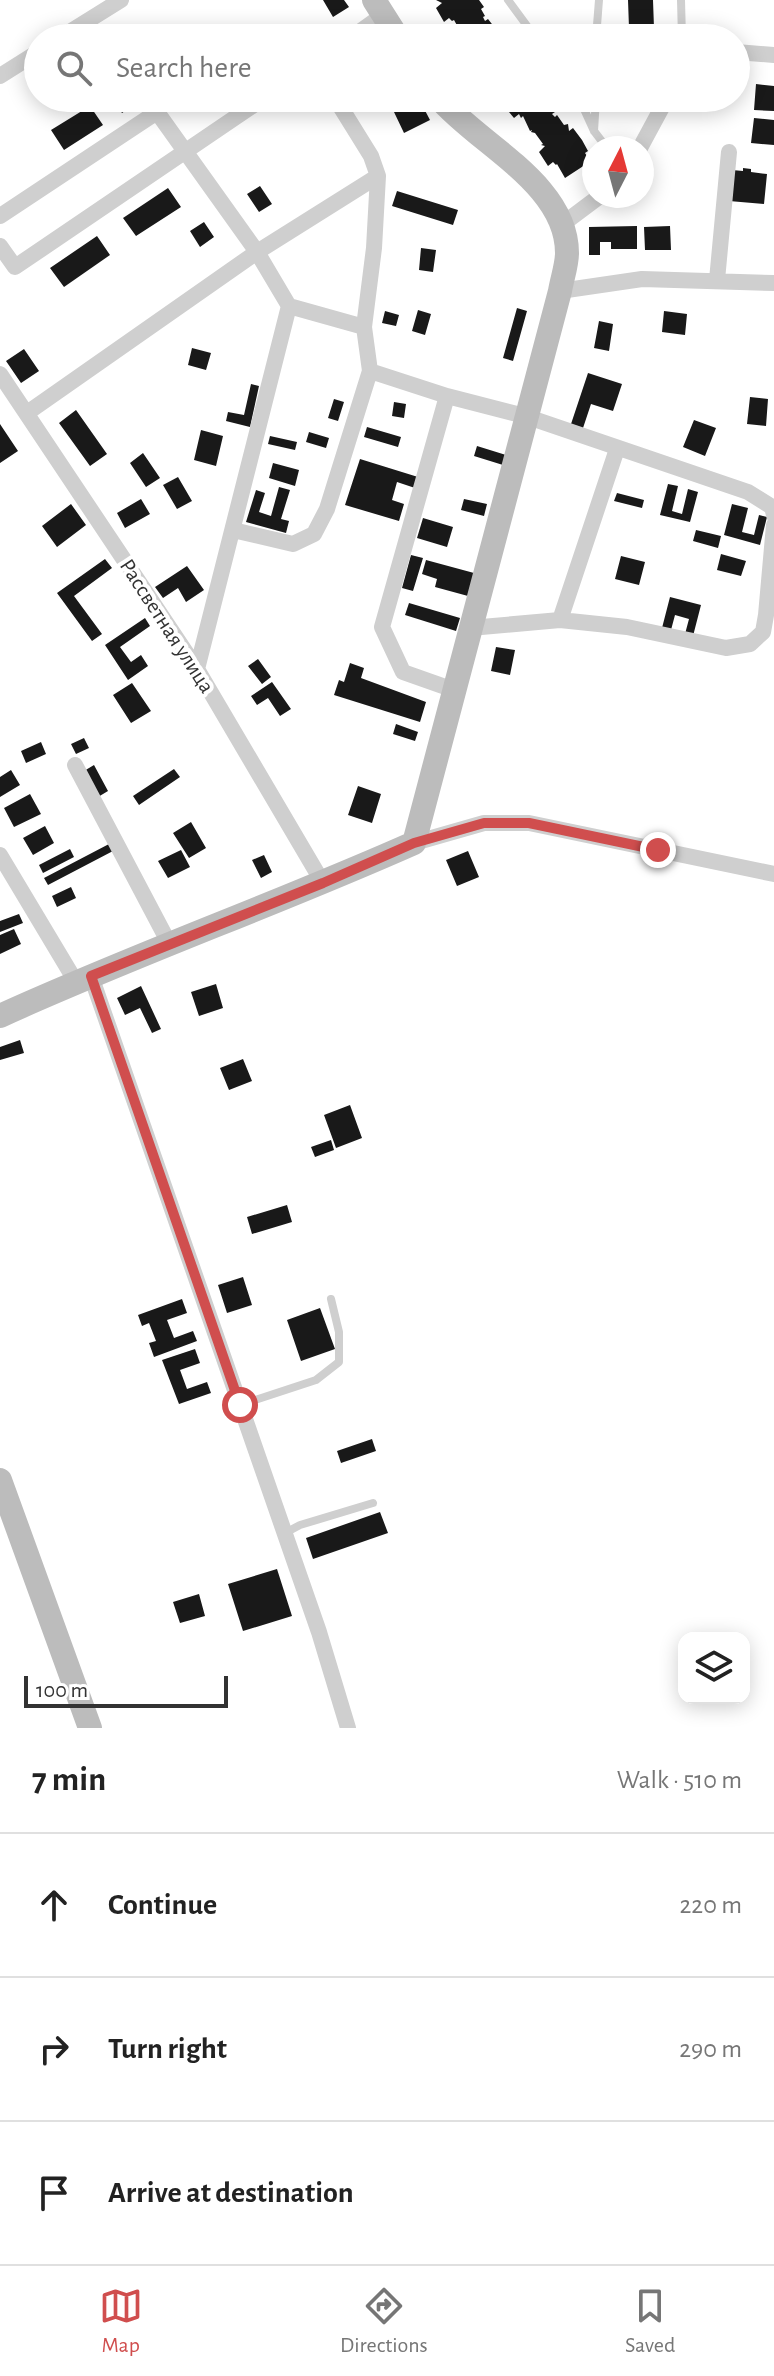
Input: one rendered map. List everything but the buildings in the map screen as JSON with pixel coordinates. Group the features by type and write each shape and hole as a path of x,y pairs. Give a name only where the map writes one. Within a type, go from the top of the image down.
{"street":[{"path":"82,24 121,0"},
{"path":"364,24 378,8"},
{"path":"750,53 774,55"},
{"path":"0,76 24,61"},
{"path":"0,216 157,112 257,252 289,306 364,327"},
{"path":"0,246 15,267 244,112"},
{"path":"233,530 293,544 314,534 327,509 370,371 364,327 374,248 378,176 371,156 344,112"},
{"path":"414,843 560,291 567,253 560,226 544,192 450,112"},
{"path":"646,136 659,112"},
{"path":"717,280 729,152"},
{"path":"27,413 257,252 378,176"},
{"path":"560,226 584,208"},
{"path":"560,291 642,279 774,283"},
{"path":"197,669 289,306"},
{"path":"370,371 447,396 525,416 748,492 772,507 774,515"},
{"name":"Рассветная улица","path":"0,374 197,669 323,883"},
{"path":"447,396 382,627 403,672 454,690"},
{"path":"560,620 617,449"},
{"path":"470,628 560,620 627,627 726,648 750,644 763,632 772,572 774,525"},
{"path":"75,765 170,945"},
{"path":"0,1016 414,843 484,823 529,823 774,874"},
{"path":"0,855 83,979 240,1405 319,1632 348,1728"},
{"path":"0,1480 90,1728"}],"lane":[{"path":"508,0 526,24"},
{"path":"597,24 599,0"},
{"path":"681,0 682,24"},
{"path":"585,112 598,136"},
{"path":"594,131 595,112"},
{"path":"240,1405 316,1380 339,1362 339,1332 331,1299"},
{"path":"285,1533 300,1525 373,1503"}],"route":[{"path":"240,1405 91,976 414,843 484,823 529,823 658,850"}]}
